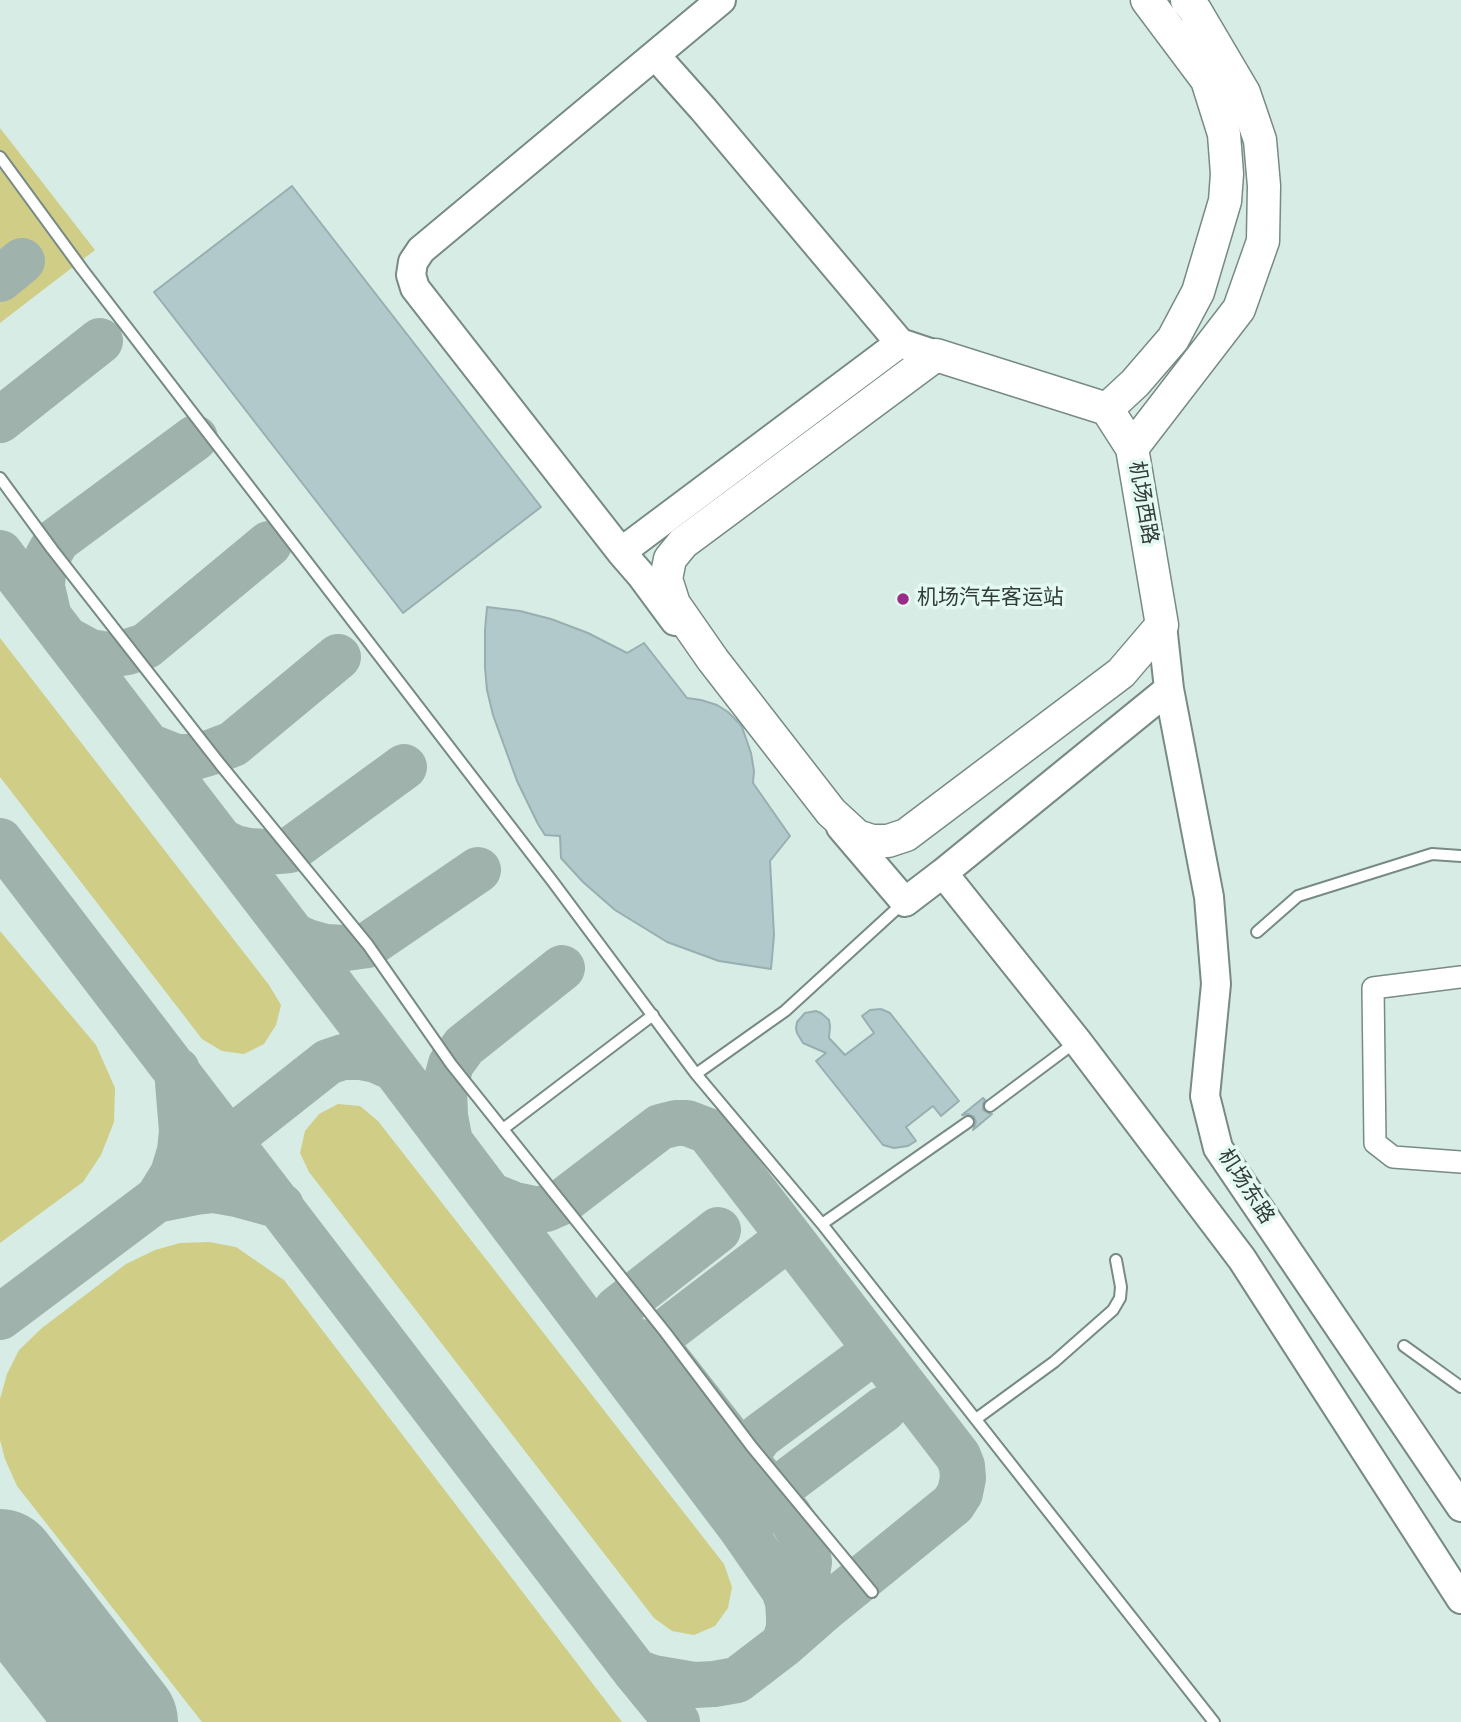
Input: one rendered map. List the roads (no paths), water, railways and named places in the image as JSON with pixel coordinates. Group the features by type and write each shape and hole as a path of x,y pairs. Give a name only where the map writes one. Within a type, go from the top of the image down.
{"main road":[{"path":"720,0 421,250 411,275 415,288 641,575 714,673 790,768 905,902 1169,689"},
{"path":"1107,409 1135,383 1172,340 1198,292 1225,201 1227,174 1224,134 1207,80 1147,0"},
{"name":"机场西路","path":"1169,689 1162,625 1132,449 1239,309 1263,241 1264,186 1260,140 1244,93 1187,0"},
{"path":"655,55 900,343 1107,409 1132,449"},
{"path":"621,552 900,343"},
{"path":"936,355 682,542 670,559 666,579 674,604 713,660 831,812 857,836 872,841 888,841 906,835 1121,673 1162,625"},
{"name":"机场东路","path":"1169,689 1209,897 1216,984 1205,1096 1218,1148 1461,1507"},
{"name":"机场东路","path":"943,873 1077,1041 1242,1259 1461,1599"}],"street":[{"path":"1461,977 1373,988 1375,1143 1392,1157 1461,1162"}],"lane":[{"path":"0,157 90,280 553,882 696,1074 822,1224 1214,1722"},
{"path":"0,478 220,764 368,945 451,1064 650,1313 752,1447 872,1592"},
{"path":"1257,932 1298,896 1432,853 1461,856"},
{"path":"696,1074 785,1012 905,902"},
{"path":"503,1129 653,1015"},
{"path":"990,1106 1077,1041"},
{"path":"822,1224 968,1122"},
{"path":"976,1419 1054,1362 1113,1310 1120,1298 1121,1287 1116,1260"},
{"path":"1404,1346 1461,1387"}],"place":[{"name":"机场汽车客运站","path":"903,599"}]}
